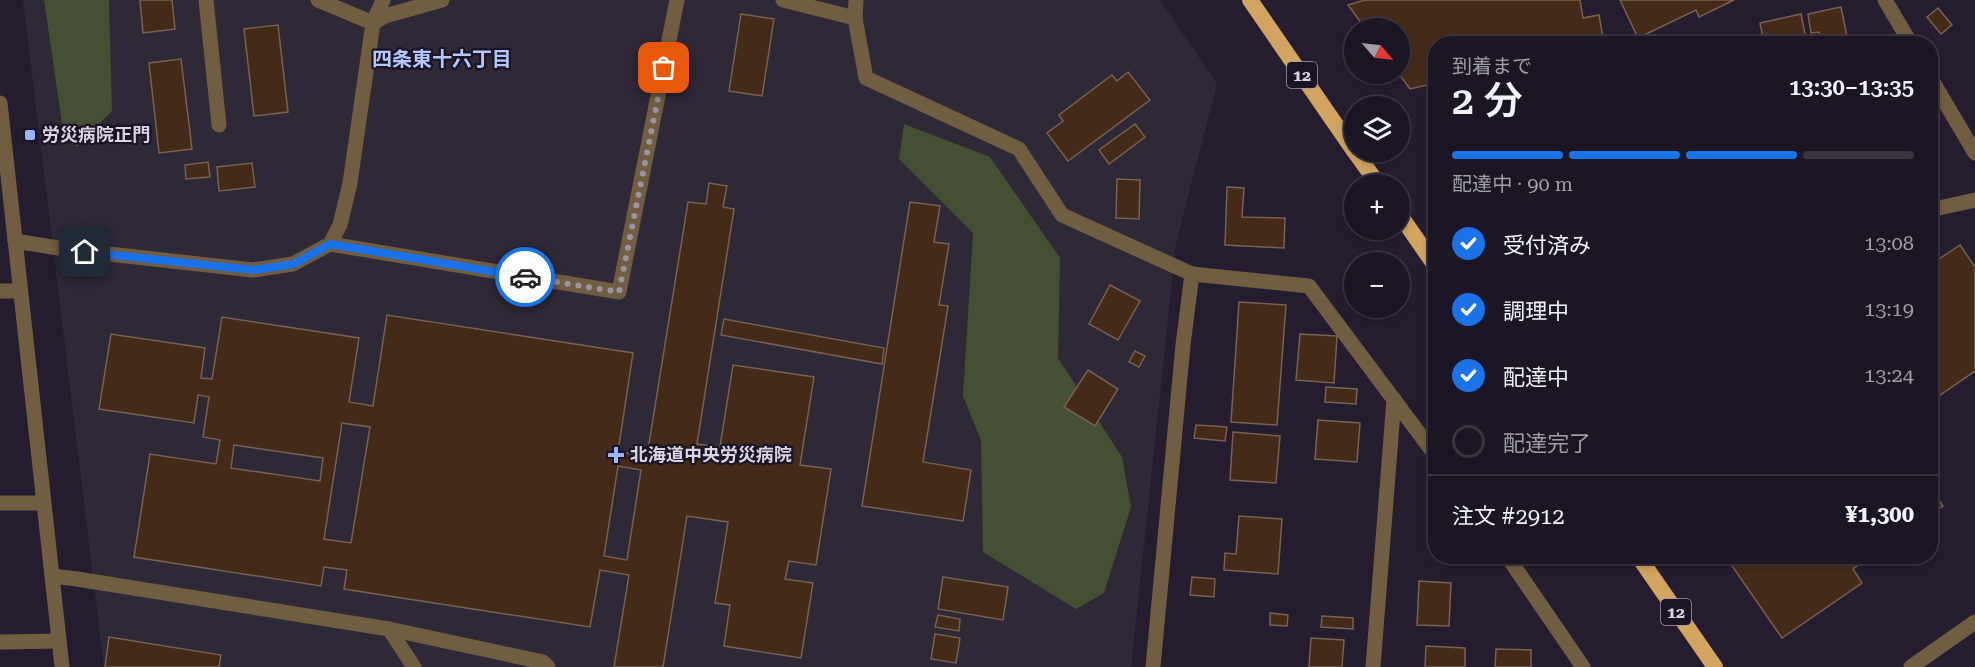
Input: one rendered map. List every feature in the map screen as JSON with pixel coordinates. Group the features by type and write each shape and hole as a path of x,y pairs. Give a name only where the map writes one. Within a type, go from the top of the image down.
{"highway":[{"name":"12","path":"1250,0 1344,135"},
{"path":"1410,229 1428,255"},
{"name":"12","path":"1644,564 1715,667"}],"street":[{"path":"206,0 219,125"},
{"path":"318,0 373,23"},
{"path":"15,241 64,249 253,270 294,264 330,244 340,225 350,183 373,23 382,0"},
{"path":"373,23 385,16 442,0"},
{"path":"330,244 619,292 677,0"},
{"path":"783,0 855,18"},
{"path":"856,0 855,18 866,78 1019,149 1062,215 1192,274 1309,286 1428,445"},
{"path":"1886,0 1906,36"},
{"path":"1938,91 1975,153"},
{"path":"0,104 62,667"},
{"path":"1938,208 1975,200"},
{"path":"1153,667 1183,345 1192,274"},
{"path":"0,291 20,291"},
{"path":"1373,667 1394,399"},
{"path":"0,503 44,503"},
{"path":"1512,564 1583,667"},
{"path":"52,576 389,629 543,662 548,667"},
{"path":"1911,667 1975,622"},
{"path":"389,629 414,667"},
{"path":"0,642 59,641"}],"shaded area":[{"name":"北海道中央労災病院","path":"23,0 1160,0 1217,84 1176,243 1131,667 104,667"}],"green space":[{"path":"44,0 109,0 112,111 77,147 64,137"},
{"path":"904,124 990,157 1060,258 1058,358 1122,457 1131,507 1104,593 1076,609 983,552 981,440 963,396 973,233 899,159"}],"building":[{"path":"140,0 172,0 175,29 143,33"},
{"path":"1365,0 1580,0 1583,18 1599,15 1603,36 1428,36 1428,85 1410,89 1406,84 1410,84 1410,18 1358,18 1348,5"},
{"path":"1620,0 1734,0 1699,17 1696,10 1642,36 1637,36"},
{"path":"1841,7 1847,36 1820,36 1819,32 1811,33 1808,14"},
{"path":"1938,8 1952,25 1941,34 1927,17"},
{"path":"741,14 774,19 762,96 729,91"},
{"path":"1801,14 1805,36 1763,36 1760,23"},
{"path":"278,25 288,112 254,116 244,29"},
{"path":"181,59 192,149 159,153 149,63"},
{"path":"1128,72 1150,100 1068,161 1047,133 1063,121 1059,115 1112,75 1117,81"},
{"path":"1135,124 1145,137 1109,164 1099,150"},
{"path":"208,162 210,177 186,179 185,165"},
{"path":"252,163 255,187 219,191 217,167"},
{"path":"1117,179 1140,180 1139,219 1116,218"},
{"path":"709,183 727,186 723,207 734,209 697,444 720,447 733,365 814,377 800,465 831,469 816,565 789,561 785,579 813,583 801,658 724,646 730,605 715,603 728,522 687,516 663,667 614,667 629,575 600,570 590,627 344,589 347,570 324,567 321,586 134,557 150,454 216,464 220,440 203,437 209,397 198,395 194,423 99,409 111,334 205,348 201,378 212,379 222,317 359,338 349,402 373,406 387,315 633,353 618,452 647,456 688,202 706,204","holes":["342,423 370,427 351,543 324,539","234,445 323,458 320,481 231,468","618,466 641,470 627,560 604,556"]},
{"path":"1227,187 1244,188 1242,217 1285,218 1284,248 1225,245"},
{"path":"910,202 940,206 934,242 949,244 939,305 948,306 923,462 971,470 963,521 862,506"},
{"path":"1960,245 1975,267 1975,371 1938,396 1938,260"},
{"path":"1110,285 1140,301 1118,340 1089,324"},
{"path":"1239,302 1286,305 1277,425 1231,422"},
{"path":"724,319 884,348 882,364 721,335"},
{"path":"1300,334 1337,336 1334,383 1296,380"},
{"path":"1135,351 1145,356 1139,367 1129,362"},
{"path":"1088,370 1118,389 1095,426 1064,407"},
{"path":"1326,387 1357,389 1356,404 1325,402"},
{"path":"1318,420 1360,423 1357,462 1315,459"},
{"path":"1196,425 1227,427 1225,441 1194,438"},
{"path":"1233,432 1280,436 1276,483 1230,480"},
{"path":"1938,499 1943,506 1938,509"},
{"path":"1239,516 1282,519 1278,574 1224,570 1225,553 1236,554"},
{"path":"1731,564 1860,564 1853,569 1862,583 1782,638"},
{"path":"943,577 1008,587 1003,620 938,609"},
{"path":"1192,577 1215,579 1214,597 1190,595"},
{"path":"1419,581 1451,583 1449,626 1417,625"},
{"path":"1270,613 1288,615 1287,626 1270,625"},
{"path":"938,615 960,619 959,631 935,627"},
{"path":"1322,616 1353,618 1353,629 1321,627"},
{"path":"935,634 960,638 956,663 931,659"},
{"path":"109,637 221,655 219,667 105,667"},
{"path":"1311,638 1344,640 1342,667 1309,667"},
{"path":"1426,646 1465,648 1465,667 1425,667"},
{"path":"1496,649 1531,650 1531,667 1495,667"}],"way so far":[{"path":"525,277 619,292 664,68"}],"place":[{"name":"労災病院正門","path":"30,135"},
{"name":"北海道中央労災病院","path":"616,455"}],"district":[{"name":"四条東十六丁目","path":"442,59"}],"route":[{"path":"85,252 253,270 294,264 330,244 525,277"}]}
